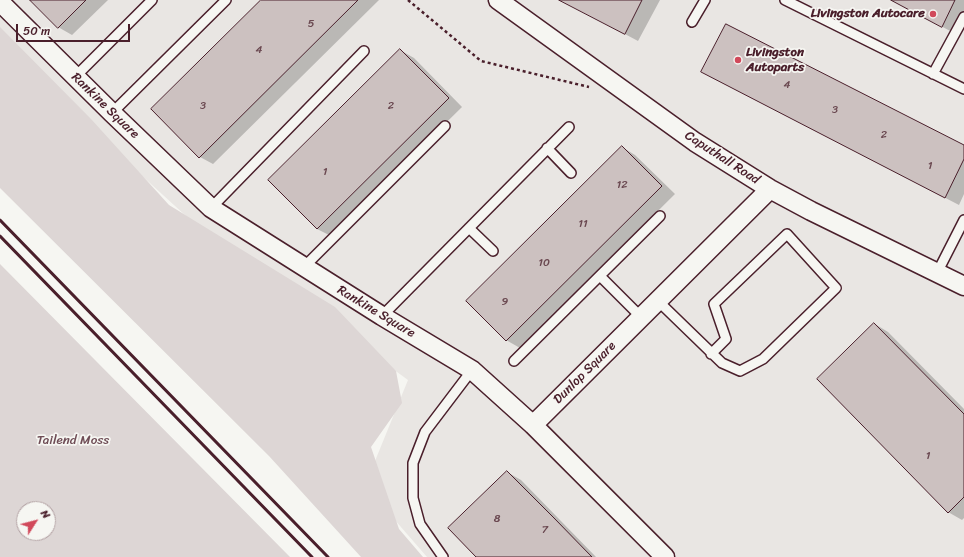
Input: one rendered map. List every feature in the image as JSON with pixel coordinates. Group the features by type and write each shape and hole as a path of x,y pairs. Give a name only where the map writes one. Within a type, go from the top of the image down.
{"street":[{"name":"Rankine Square","path":"0,2 112,114 211,208 304,268 472,370 533,425"},
{"name":"Caputhall Road","path":"507,3 695,142 770,189 811,211 964,286"},
{"name":"Dunlop Square","path":"533,425 770,189"},
{"path":"533,425 665,557"}],"lane":[{"path":"75,77 152,0"},
{"path":"112,114 226,0"},
{"path":"692,22 705,0"},
{"path":"785,0 964,89"},
{"path":"933,74 964,17"},
{"path":"211,208 364,51"},
{"path":"304,268 445,126"},
{"path":"382,316 569,127"},
{"path":"547,148 571,173"},
{"path":"514,361 660,216"},
{"path":"937,273 964,220"},
{"path":"469,228 493,251"},
{"path":"657,300 711,354 722,363 740,371 763,359 836,288 787,234 714,304 726,339 711,354"},
{"path":"600,276 641,317"},
{"path":"443,557 420,524 413,498 413,463 425,432 472,370"}],"path":[{"path":"408,0 481,62 597,88"}],"shaded area":[{"path":"0,0 964,0 964,557 427,557 374,496 375,461 408,380 198,227 0,46"}],"green space":[{"path":"0,27 91,119 169,205 335,307 396,371 402,403 371,447 399,529 423,557 361,557 269,456 0,188"},
{"name":"Tailend Moss","path":"0,264 290,557 0,557"}],"building":[{"path":"30,0 86,0 58,28"},
{"path":"261,0 358,0 199,158 151,109"},
{"path":"559,0 642,0 625,34"},
{"name":"Livingston Autocare","path":"891,0 955,0 942,27"},
{"path":"726,24 964,145 964,159 945,198 701,72"},
{"path":"400,49 449,98 317,229 268,180"},
{"path":"622,146 662,186 506,341 466,301"},
{"path":"874,323 964,414 964,497 948,513 817,379"},
{"path":"507,471 592,557 476,557 448,528"}],"railway":[{"path":"0,220 328,557"},
{"path":"0,236 312,557"}],"place":[{"name":"Livingston Autocare","path":"933,14"},
{"name":"Livingston Autoparts","path":"738,60"}]}
